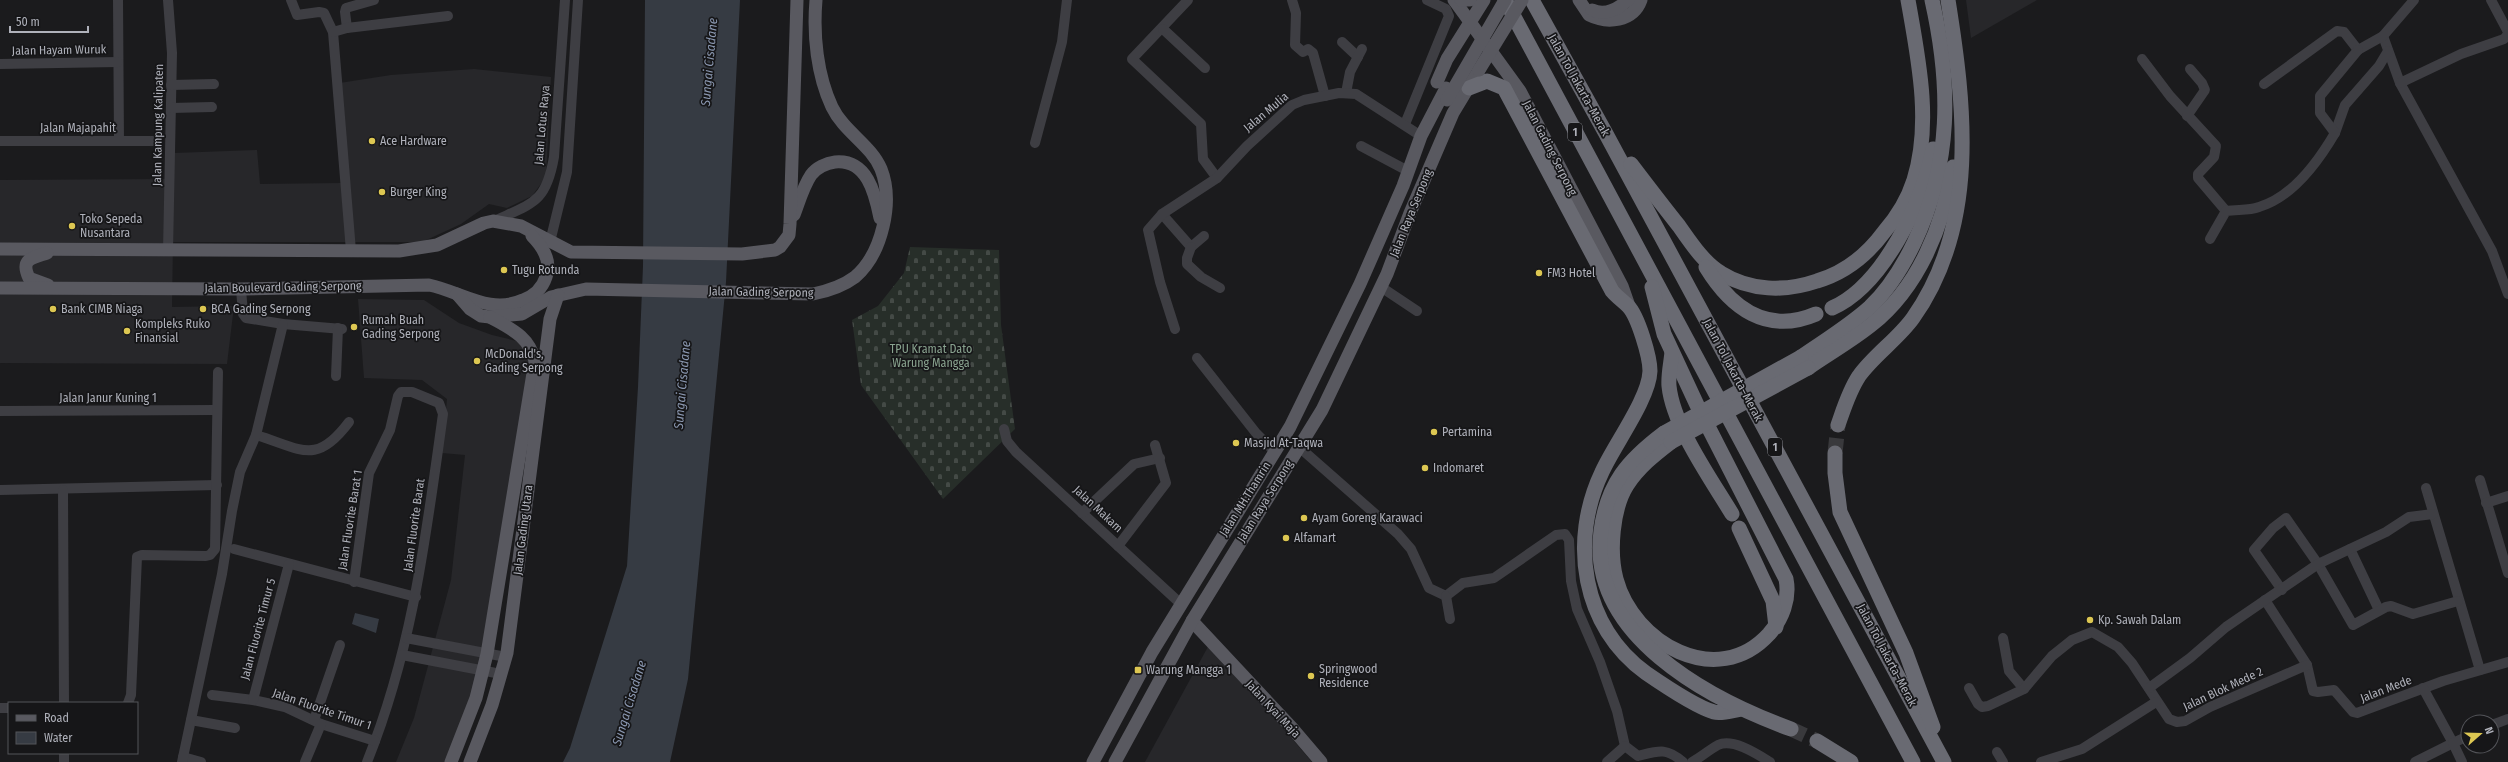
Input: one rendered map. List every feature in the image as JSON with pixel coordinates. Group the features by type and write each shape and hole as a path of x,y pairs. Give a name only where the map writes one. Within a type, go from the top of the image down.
{"highway":[{"name":"Jalan Tol Jakarta–Merak","path":"1505,0 1913,762"},
{"name":"Jalan Tol Jakarta–Merak","path":"1532,0 1605,132 1945,762"},
{"path":"1605,132 1711,266 1734,280 1751,286 1778,289 1805,285 1826,279 1851,266 1876,243 1899,214 1911,187 1920,147 1920,83 1908,0"},
{"path":"1804,362 1870,307 1902,267 1924,222 1938,182 1944,134 1942,68 1932,0"},
{"path":"1838,425 1852,386 1860,374 1912,319 1934,283 1947,254 1957,217 1962,155 1961,105 1948,0"},
{"path":"1832,308 1857,292 1878,270 1922,194 1937,129 1942,68"},
{"path":"1469,88 1487,81 1496,83 1504,88 1612,291 1629,306 1649,352 1650,373 1639,405 1601,472 1590,503 1584,531 1585,574 1596,608 1611,639 1634,664 1669,688 1715,712 1741,708"},
{"path":"1792,729 1741,708 1659,657 1636,635 1618,613 1605,585 1599,545 1603,512 1617,478 1638,452 1871,325 1896,300 1916,272 1934,240 1945,206 1961,105"},
{"path":"1693,245 1714,280 1751,314 1765,321 1775,322 1798,320 1816,314"},
{"path":"1646,264 1664,334 1697,405 1786,579 1787,598 1776,626 1764,640 1740,656 1712,662 1690,657 1667,646 1646,629 1629,606 1616,579 1613,541 1615,514 1627,485 1668,437"},
{"path":"1672,351 1669,386 1676,412 1694,451 1732,514"},
{"path":"1835,453 1834,473 1840,512 1906,653 1945,762"},
{"path":"1739,528 1773,601 1776,626"},
{"path":"1817,741 1851,762"}],"main road":[{"path":"0,249 168,251 424,248 437,245 484,223 494,221 509,223 524,228 571,252 742,254 775,250 780,247 789,235 790,224 797,0"},
{"name":"Jalan Gading Serpong","path":"555,296 586,289 813,294 825,292 846,283 864,268 874,250 882,229 886,212 881,170 875,159 845,127 833,108 824,83 816,44 816,0"},
{"name":"Jalan Gading Serpong","path":"1454,0 1520,91 1622,286 1629,306"},
{"path":"1461,0 1470,0"},
{"path":"1444,90 1447,59 1484,0"},
{"path":"1444,90 1496,0"},
{"path":"1444,90 1505,0"},
{"name":"Jalan Raya Serpong","path":"1115,762 1192,621 1299,447 1354,347 1381,287 1453,113 1522,0"},
{"path":"1581,2 1598,12 1609,12 1620,7 1628,0"},
{"path":"1581,2 1589,15 1596,19 1616,20 1629,15 1641,0"},
{"name":"Jalan Raya Serpong","path":"1403,186 1421,136 1444,90"},
{"name":"Jalan Raya Serpong","path":"1439,145 1444,90"},
{"path":"790,224 812,174 820,167 833,162 844,162 856,166 869,182 882,229"},
{"name":"Jalan MH.Thamrin","path":"1097,760 1181,604 1290,428 1353,298 1403,186"},
{"name":"Jalan Boulevard Gading Serpong","path":"0,288 241,290 429,285 484,304 501,307 519,303 536,294 547,277 546,255 541,246 524,228"},
{"path":"58,250 31,258 26,262 25,269 28,278 58,288"},
{"path":"457,294 470,309 481,316 490,317 522,314 555,296"},
{"name":"Jalan Gading Utara","path":"470,762 506,657 550,319 555,296"},
{"name":"Jalan Gading Utara","path":"451,762 476,698 487,654 534,362 532,350 526,339 518,332 490,317"},
{"path":"1250,492 1265,502"},
{"name":"Jalan Kyai Maja","path":"1192,621 1292,728 1321,762"}],"street":[{"path":"118,0 119,141"},
{"name":"Jalan Kampung Kalipaten","path":"168,0 172,29 168,251"},
{"path":"291,0 297,15 319,12 324,13 333,32 351,250"},
{"path":"347,28 344,12 346,8 374,0"},
{"name":"Jalan Lotus Raya","path":"494,221 540,198 550,180 554,157 565,0"},
{"path":"550,242 567,172 578,0"},
{"path":"1035,143 1062,42 1067,0"},
{"path":"1188,0 1163,29 1132,60 1201,124 1203,159 1217,178"},
{"path":"1292,0 1296,13 1295,44 1303,52 1308,49 1313,53 1325,96"},
{"path":"1405,124 1449,16 1446,9 1427,0"},
{"path":"2400,83 2462,54 2504,38 2508,33 2491,0"},
{"path":"2335,133 2320,113 2320,96 2358,50 2383,36 2411,1"},
{"path":"333,32 347,28 448,16"},
{"path":"1163,29 1204,68"},
{"path":"2264,84 2337,31 2344,32 2358,50"},
{"path":"2383,36 2400,83 2492,251 2508,294"},
{"path":"1342,42 1360,53 1350,72 1346,93"},
{"path":"2226,211 2252,210 2280,197 2304,177 2335,133 2345,104 2378,66 2388,51"},
{"path":"2142,59 2187,116 2216,146 2214,157 2198,174 2198,178 2226,211"},
{"name":"Jalan Hayam Wuruk","path":"0,64 118,62"},
{"path":"2187,116 2205,90 2202,83 2190,69"},
{"path":"171,86 214,84"},
{"name":"Jalan Mulia","path":"1175,329 1160,282 1148,230 1162,214 1217,178 1247,146 1292,105 1325,96 1346,93 1356,94 1385,114 1405,124 1421,136"},
{"path":"171,108 212,107"},
{"name":"Jalan Majapahit","path":"0,141 157,141"},
{"path":"1361,146 1408,171"},
{"path":"550,180 563,188"},
{"path":"2210,239 2226,211"},
{"path":"1162,214 1191,247"},
{"path":"1204,236 1191,247 1187,258 1187,264 1201,277 1220,288"},
{"path":"1381,287 1417,311"},
{"path":"241,290 244,317 283,324 340,329 336,376"},
{"path":"202,762 183,759 222,574 240,472 256,435 283,324"},
{"path":"1197,358 1256,433 1275,452"},
{"path":"128,702 131,695 136,559 142,555 210,555 214,549 217,485 218,372"},
{"name":"Jalan Fluorite Barat","path":"367,762 402,655 416,597 443,414 439,403 412,392 401,392 398,396"},
{"name":"Jalan Fluorite Barat 1","path":"354,582 369,473 390,430 398,396"},
{"name":"Jalan Janur Kuning 1","path":"0,411 217,410"},
{"path":"256,435 313,451 323,448 335,440 349,422"},
{"name":"Jalan Makam","path":"1004,429 1007,441 1016,452 1181,604"},
{"path":"1118,546 1166,483 1156,445"},
{"path":"1299,447 1398,534 1411,549 1429,588 1446,596"},
{"path":"1082,513 1134,464 1160,458"},
{"path":"2480,480 2508,573"},
{"path":"0,490 63,490 217,485"},
{"path":"2426,488 2458,601 2480,670"},
{"path":"63,490 64,702"},
{"path":"2486,503 2508,496"},
{"path":"2149,688 2190,658 2226,627 2318,564 2386,532 2409,517 2433,514"},
{"path":"2282,590 2254,550 2279,523 2286,518 2318,564 2353,625 2379,610 2391,606 2413,614 2458,601"},
{"path":"1446,596 1464,583 1494,578 1556,535 1564,534 1569,540 1571,581 1577,609 1615,705 1625,746 1638,759 1662,751 1669,752 1683,762"},
{"path":"234,549 354,582 416,597"},
{"path":"2350,549 2379,610"},
{"name":"Jalan Fluorite Timur 5","path":"253,700 289,564"},
{"path":"1446,596 1450,619"},
{"name":"Jalan Mede","path":"2265,600 2307,665 2313,691 2318,692 2334,690 2353,712 2357,713 2423,688 2508,662"},
{"name":"Jalan Blok Mede 2","path":"2024,689 2052,656 2072,640 2092,632 2118,647 2149,688 2156,702 2169,719 2177,722 2185,721 2210,707 2307,665"},
{"path":"406,638 506,657"},
{"path":"1969,688 1982,708 2024,689 2009,671 2003,638"},
{"path":"304,762 340,645"},
{"path":"402,655 501,674"},
{"path":"2423,688 2462,762"},
{"name":"Jalan Fluorite Timur 1","path":"212,695 253,700 286,707 317,722 375,741"},
{"path":"2043,761 2082,749 2156,702"},
{"path":"191,720 235,728"},
{"path":"2414,762 2460,740"},
{"path":"1692,762 1719,744 1737,745 1770,762"},
{"path":"1607,762 1625,746"},
{"path":"1997,752 2003,762"}],"shaded area":[{"path":"1966,0 2037,0 1971,38"},
{"path":"474,69 551,77 546,177 532,196 507,208 489,204 461,224 422,242 173,242 172,307 234,306 227,364 0,363 0,180 173,179 174,153 257,150 260,184 342,183 333,84 391,75"},
{"path":"358,299 424,300 459,323 492,335 525,343 533,358 498,603 455,762 396,762 414,718 451,580 465,455 442,453 447,399 422,380 364,378"},
{"path":"1210,643 1312,762 1145,762"}],"green space":[{"name":"TPU Kramat Dato Warung Mangga","path":"910,247 999,250 1001,325 1015,429 943,499 861,385 852,320 878,306 904,273"}],"water":[{"name":"Sungai Cisadane","path":"645,0 740,0 726,282 688,679 670,762 563,762 570,748 627,566 638,387 643,266"},
{"path":"355,613 379,619 376,633 352,624"}],"tunnel":[{"path":"1835,453 1838,425"},
{"path":"1791,729 1817,741"}],"place":[{"name":"Ace Hardware","path":"372,141"},
{"name":"Burger King","path":"382,192"},
{"name":"Toko Sepeda Nusantara","path":"72,226"},
{"name":"Tugu Rotunda","path":"504,270"},
{"name":"FM3 Hotel","path":"1539,273"},
{"name":"Bank CIMB Niaga","path":"53,309"},
{"name":"BCA Gading Serpong","path":"203,309"},
{"name":"Rumah Buah Gading Serpong","path":"354,327"},
{"name":"Kompleks Ruko Finansial","path":"127,331"},
{"name":"McDonald's, Gading Serpong","path":"477,361"},
{"name":"Pertamina","path":"1434,432"},
{"name":"Masjid At-Taqwa","path":"1236,443"},
{"name":"Indomaret","path":"1425,468"},
{"name":"Ayam Goreng Karawaci","path":"1304,518"},
{"name":"Alfamart","path":"1286,538"},
{"name":"Kp. Sawah Dalam","path":"2090,620"},
{"name":"Warung Mangga 1","path":"1138,670"},
{"name":"Springwood Residence","path":"1311,676"}]}
